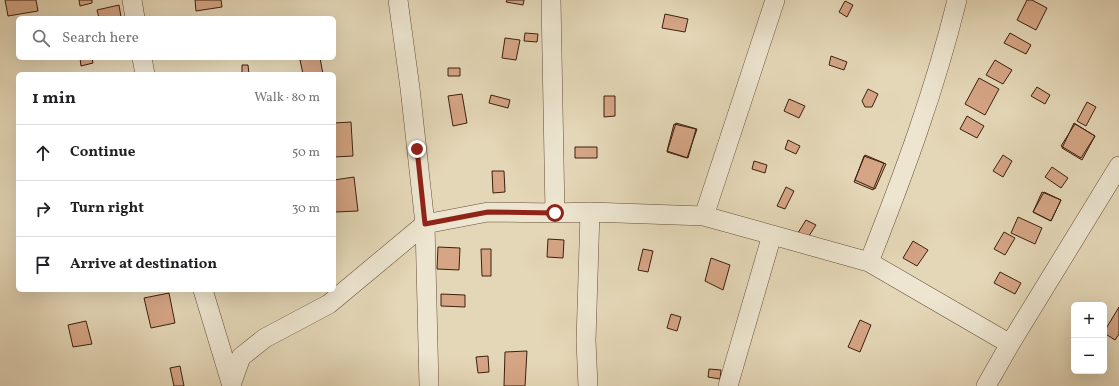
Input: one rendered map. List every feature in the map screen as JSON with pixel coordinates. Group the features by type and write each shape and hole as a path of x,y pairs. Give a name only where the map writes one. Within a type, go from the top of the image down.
{"street":[{"path":"132,0 135,16"},
{"path":"398,0 410,88 425,224 430,386"},
{"path":"551,0 555,213"},
{"path":"704,216 775,0"},
{"path":"869,262 900,183 925,110 948,36 957,0"},
{"path":"142,60 145,72"},
{"path":"986,386 1010,344 1116,175"},
{"path":"232,384 241,357 265,338 329,304 425,224 488,212 590,212 704,216 869,262 1010,344"},
{"path":"588,386 586,341 590,212"},
{"path":"728,386 772,235"},
{"path":"204,292 232,384"}],"building":[{"path":"5,0 36,0 38,11 8,16"},
{"path":"79,0 92,0 92,3 80,6"},
{"path":"195,0 221,0 222,7 196,11"},
{"path":"507,0 524,0 523,5 506,2"},
{"path":"1027,0 1032,0 1047,8 1036,30 1017,20"},
{"path":"845,1 853,5 847,17 839,12"},
{"path":"119,5 121,16 98,16 97,10"},
{"path":"665,14 688,19 685,32 662,28"},
{"path":"525,33 538,34 537,42 524,41"},
{"path":"1010,33 1031,45 1026,54 1004,43"},
{"path":"505,38 520,40 516,60 502,58"},
{"path":"831,56 847,62 844,70 829,65"},
{"path":"80,60 92,60 93,63 81,66"},
{"path":"300,60 320,60 323,72 303,72"},
{"path":"995,60 1012,70 1003,84 986,75"},
{"path":"242,65 248,65 249,72 242,72"},
{"path":"448,68 460,68 460,76 448,76"},
{"path":"979,78 999,89 985,115 965,104"},
{"path":"1037,87 1050,95 1045,104 1031,96"},
{"path":"868,89 878,94 872,107 865,107 862,101"},
{"path":"462,94 467,123 453,126 448,96"},
{"path":"491,95 510,100 508,108 489,103"},
{"path":"604,96 615,96 615,116 604,117"},
{"path":"789,99 805,106 799,118 784,111"},
{"path":"1087,102 1096,107 1086,126 1077,121"},
{"path":"967,116 984,126 977,138 960,129"},
{"path":"351,122 353,156 336,157 336,123"},
{"path":"676,123 697,129 687,158 667,152"},
{"path":"1074,123 1095,136 1082,160 1062,148"},
{"path":"674,124 696,129 688,158 667,151"},
{"path":"1075,124 1095,136 1081,158 1061,146"},
{"path":"788,140 800,146 796,154 785,149"},
{"path":"575,147 597,147 597,158 575,158"},
{"path":"865,155 884,163 873,190 854,182"},
{"path":"1003,155 1012,161 1003,177 993,171"},
{"path":"864,156 886,164 875,189 855,180"},
{"path":"754,161 767,165 765,173 752,169"},
{"path":"1052,167 1068,178 1061,188 1045,177"},
{"path":"492,171 504,171 505,192 493,193"},
{"path":"354,177 358,211 336,212 336,180"},
{"path":"786,187 794,191 785,209 777,206"},
{"path":"1042,192 1061,200 1051,221 1033,212"},
{"path":"1044,192 1061,200 1051,221 1033,212"},
{"path":"1018,217 1042,228 1035,244 1011,233"},
{"path":"806,220 816,225 805,242 796,236"},
{"path":"1004,232 1015,238 1005,255 994,249"},
{"path":"548,239 564,240 563,258 547,257"},
{"path":"913,241 928,250 917,266 903,258"},
{"path":"438,247 460,248 459,270 437,269"},
{"path":"481,249 491,249 491,276 482,276"},
{"path":"643,249 653,251 648,272 638,270"},
{"path":"711,258 730,265 723,290 705,281"},
{"path":"1000,272 1021,283 1015,294 994,283"},
{"path":"169,293 175,323 151,328 144,298"},
{"path":"441,294 465,295 465,307 441,306"},
{"path":"1119,307 1119,334 1115,340 1107,335 1107,327"},
{"path":"671,314 681,317 677,331 667,328"},
{"path":"860,320 871,325 860,352 848,347"},
{"path":"86,321 92,344 73,347 68,325"},
{"path":"527,351 525,386 504,386 505,352"},
{"path":"488,356 489,372 478,373 476,357"},
{"path":"180,366 184,386 174,386 170,368"},
{"path":"709,369 721,370 720,379 708,377"}],"route":[{"path":"417,149 425,224 488,212 555,213"}]}
